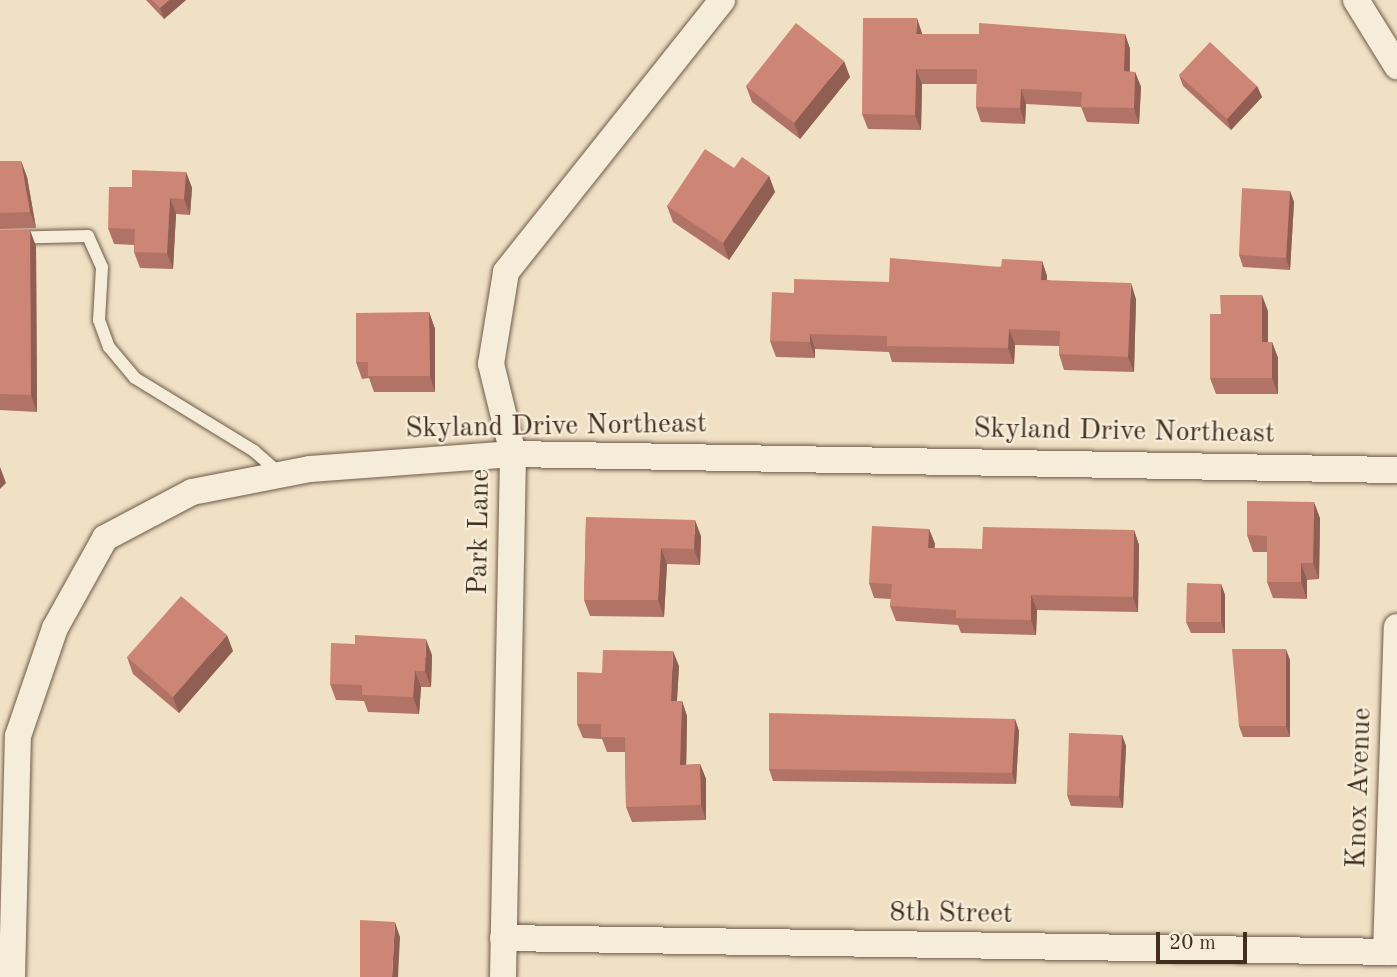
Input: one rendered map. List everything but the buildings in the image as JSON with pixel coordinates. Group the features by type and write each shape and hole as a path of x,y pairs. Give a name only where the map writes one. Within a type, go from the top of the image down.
{"street":[{"name":"Park Lane","path":"503,977 513,454 491,364 506,272 722,0"},
{"path":"1356,0 1397,66"},
{"name":"Skyland Drive Northeast","path":"12,977 7,935 18,736 55,628 105,538 192,492 281,475 513,454 1397,470"},
{"name":"Knox Avenue","path":"1392,952 1397,627"},
{"name":"8th Street","path":"503,938 1392,952"}],"lane":[{"path":"0,238 88,236 102,267 99,320 109,347 135,378 254,451 281,475"}]}
